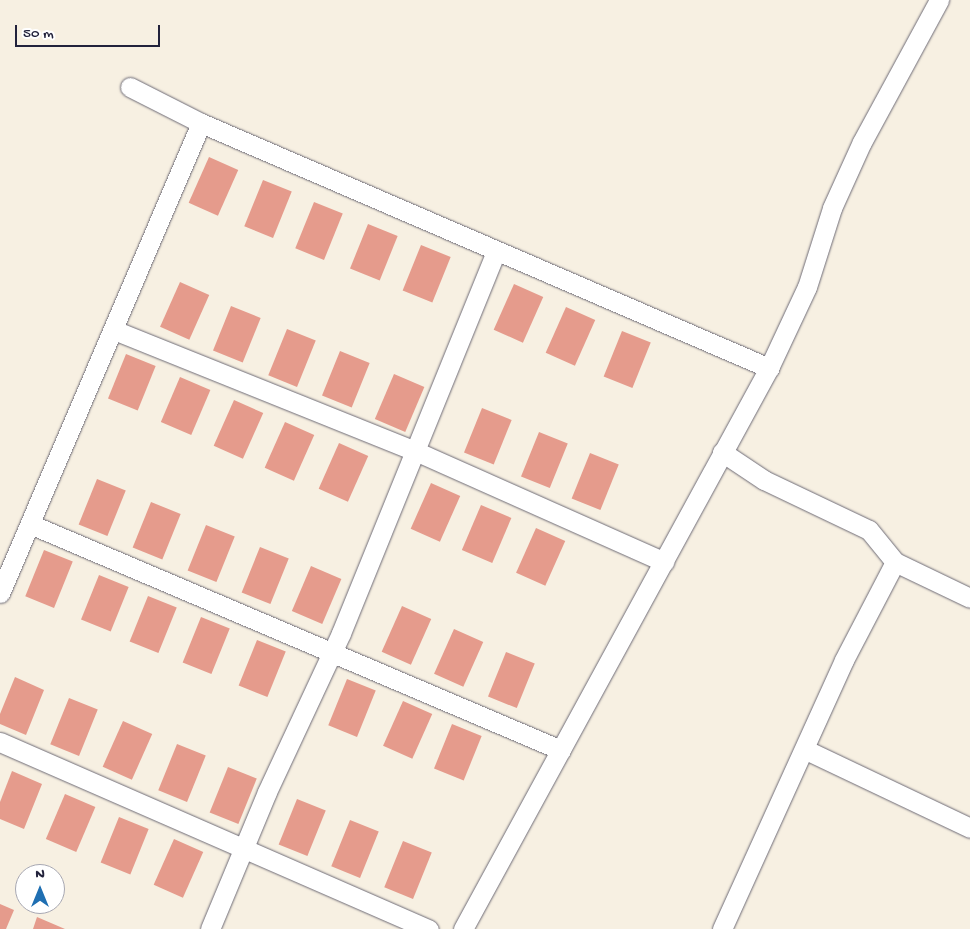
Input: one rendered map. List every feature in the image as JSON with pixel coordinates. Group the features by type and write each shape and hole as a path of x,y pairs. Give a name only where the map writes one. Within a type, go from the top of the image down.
{"street":[{"path":"463,929 769,368 807,287 832,208 862,142 939,0"},
{"path":"130,87 201,123 769,368"},
{"path":"0,593 201,123"},
{"path":"210,929 243,850 332,653 413,450 496,251"},
{"path":"114,330 413,450 664,562"},
{"path":"722,452 764,480 869,530 895,562 970,598"},
{"path":"30,524 561,750"},
{"path":"722,929 806,750 844,660 895,562"},
{"path":"0,742 243,850 429,929"},
{"path":"806,750 970,828"}],"building":[{"path":"209,157 238,170 218,216 189,203"},
{"path":"263,180 292,192 273,238 244,226"},
{"path":"314,202 343,214 324,260 295,248"},
{"path":"368,224 398,236 380,280 350,269"},
{"path":"421,245 451,257 432,302 403,290"},
{"path":"180,282 209,295 189,340 160,327"},
{"path":"514,284 543,297 523,343 494,330"},
{"path":"231,306 261,318 243,362 213,351"},
{"path":"566,307 595,320 575,366 546,353"},
{"path":"287,329 316,341 297,387 268,375"},
{"path":"622,331 651,343 632,388 604,376"},
{"path":"340,351 370,363 352,407 322,396"},
{"path":"126,354 156,366 138,410 108,399"},
{"path":"394,374 424,387 405,432 375,419"},
{"path":"180,377 210,390 191,435 161,422"},
{"path":"234,400 263,413 243,459 214,446"},
{"path":"482,408 512,420 494,464 464,453"},
{"path":"285,422 314,435 294,481 265,468"},
{"path":"539,432 568,444 550,488 521,477"},
{"path":"339,443 368,456 348,502 319,489"},
{"path":"590,453 619,465 600,510 572,498"},
{"path":"97,479 126,491 107,536 79,524"},
{"path":"431,483 460,496 440,542 411,529"},
{"path":"151,502 181,514 162,559 133,547"},
{"path":"481,505 511,518 492,563 462,550"},
{"path":"206,525 235,537 216,582 188,570"},
{"path":"536,528 565,541 545,586 516,573"},
{"path":"260,547 289,559 270,604 242,592"},
{"path":"44,550 73,562 54,608 25,596"},
{"path":"311,566 341,579 322,624 292,611"},
{"path":"99,575 129,587 111,631 81,620"},
{"path":"148,596 177,608 158,653 130,641"},
{"path":"402,606 431,619 411,665 382,652"},
{"path":"201,617 230,629 211,674 183,662"},
{"path":"454,629 483,642 463,687 434,674"},
{"path":"257,640 286,652 267,697 239,685"},
{"path":"506,652 535,664 517,708 488,697"},
{"path":"15,677 44,690 26,735 0,724 0,714"},
{"path":"347,679 376,691 357,737 328,725"},
{"path":"69,698 98,710 79,756 50,744"},
{"path":"403,701 432,714 412,759 383,746"},
{"path":"123,721 152,734 132,780 103,767"},
{"path":"452,724 482,736 464,780 434,769"},
{"path":"177,744 206,756 187,802 158,790"},
{"path":"228,767 257,779 238,824 210,812"},
{"path":"12,771 42,784 24,829 0,819 0,802"},
{"path":"65,794 95,807 76,852 46,839"},
{"path":"297,799 326,811 307,856 279,844"},
{"path":"119,817 149,829 130,874 101,862"},
{"path":"350,820 379,832 360,878 331,866"},
{"path":"174,839 203,852 183,898 154,885"},
{"path":"403,841 432,853 413,899 384,887"},
{"path":"0,904 14,910 6,929 0,929"},
{"path":"37,917 65,929 33,929"}]}
